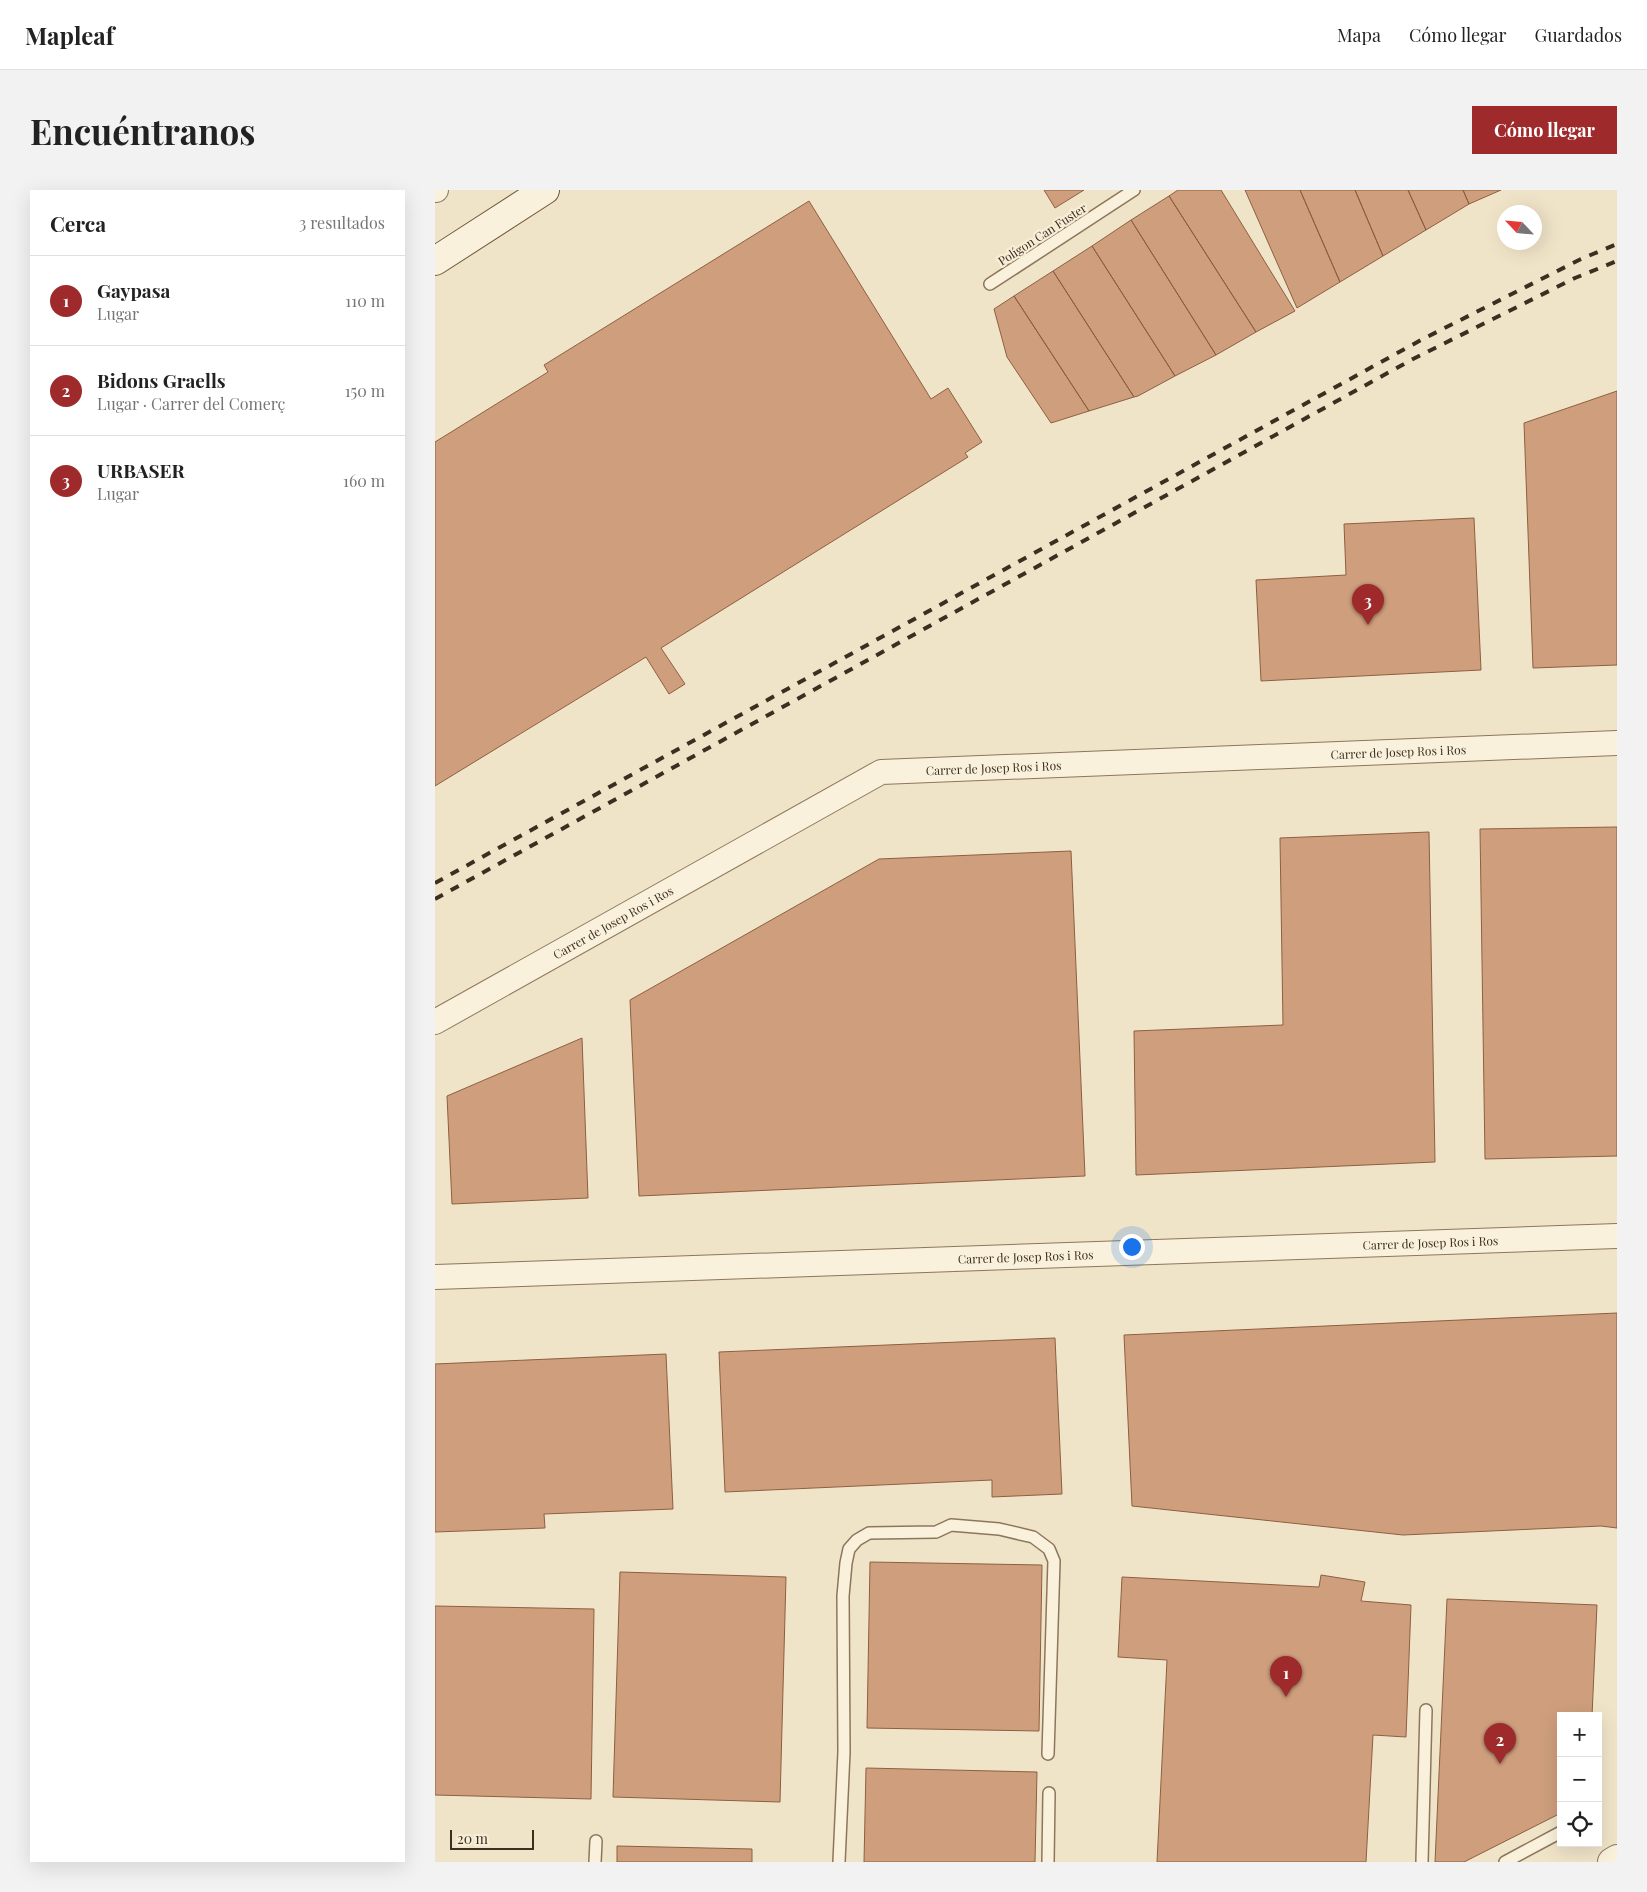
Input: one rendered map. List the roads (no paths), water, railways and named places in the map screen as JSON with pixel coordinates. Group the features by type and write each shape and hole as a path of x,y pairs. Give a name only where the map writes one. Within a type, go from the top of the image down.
{"main road":[{"path":"435,261 545,190"},
{"path":"1612,1862 1617,1859"}],"street":[{"name":"Carrer de Josep Ros i Ros","path":"435,1022 881,772 1617,743"},
{"name":"Carrer de Josep Ros i Ros","path":"435,1277 1617,1236"}],"lane":[{"name":"Polígon Can Fuster","path":"991,284 1134,190"},
{"path":"839,1862 844,1752 843,1596 849,1549 857,1540 869,1533 937,1532 951,1525 999,1529 1033,1537 1049,1548 1054,1561 1048,1754"},
{"path":"1422,1862 1426,1710"},
{"path":"1048,1862 1049,1793"},
{"path":"1506,1862 1557,1834"},
{"path":"595,1862 596,1841"}],"railway":[{"path":"435,883 1421,340 1581,259 1617,244"},
{"path":"435,899 1413,359 1575,278 1617,261"}],"place":[{"name":"URBASER","path":"1368,625"},
{"name":"Gaypasa","path":"1286,1697"},
{"name":"Bidons Graells","path":"1500,1764"}]}
